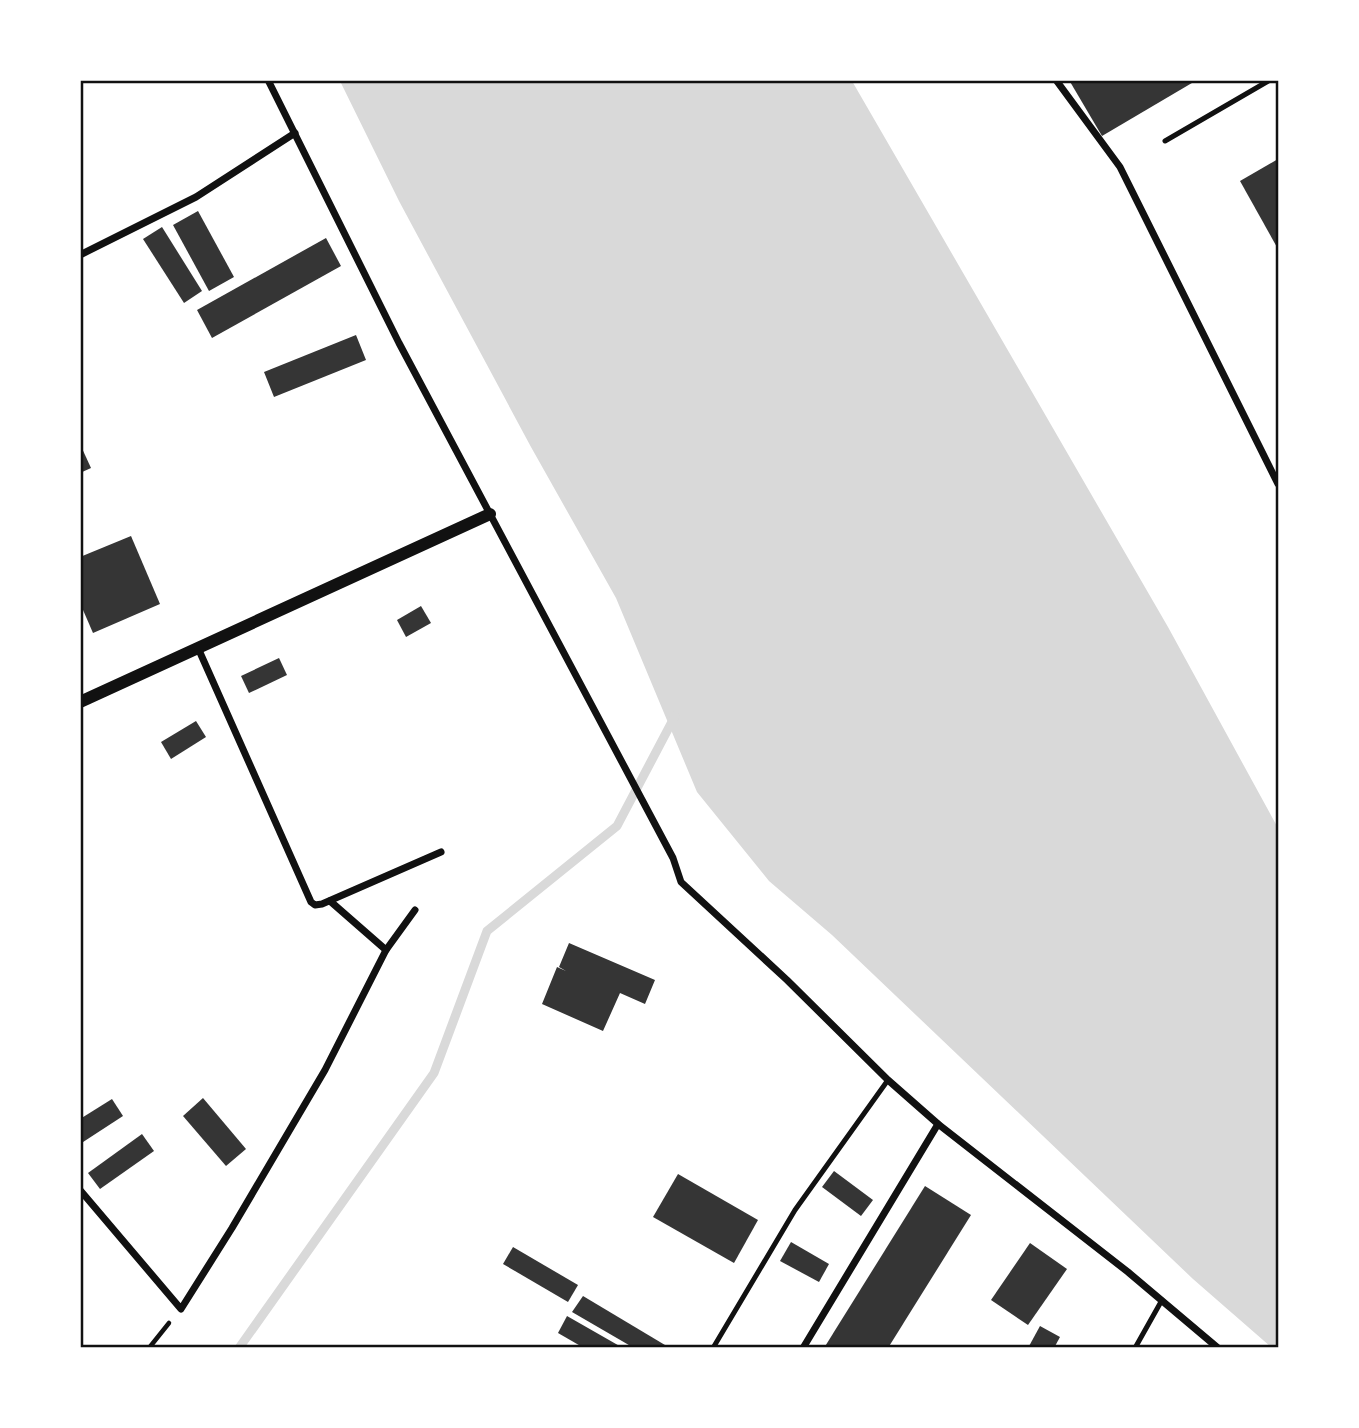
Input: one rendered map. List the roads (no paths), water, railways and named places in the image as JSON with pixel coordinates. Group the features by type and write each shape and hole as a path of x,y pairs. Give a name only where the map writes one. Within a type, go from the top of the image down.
{"street":[{"path":"268,80 399,343 673,858 681,882 787,980 888,1080 938,1124 1162,1300 1218,1348"},
{"path":"1056,80 1119,167 1279,484"},
{"path":"80,255 196,197 295,133"},
{"path":"80,702 490,514"},
{"path":"198,648 311,902 315,905 330,901 441,852"},
{"path":"330,901 386,950"},
{"path":"80,1190 181,1309 325,1070 386,950 415,910"},
{"path":"803,1348 938,1124"}],"lane":[{"path":"1165,141 1270,80"},
{"path":"713,1348 795,1210 888,1080"},
{"path":"1135,1348 1162,1300"}],"waterway":[{"path":"239,1348 434,1073 487,931 617,826 675,716"}]}
